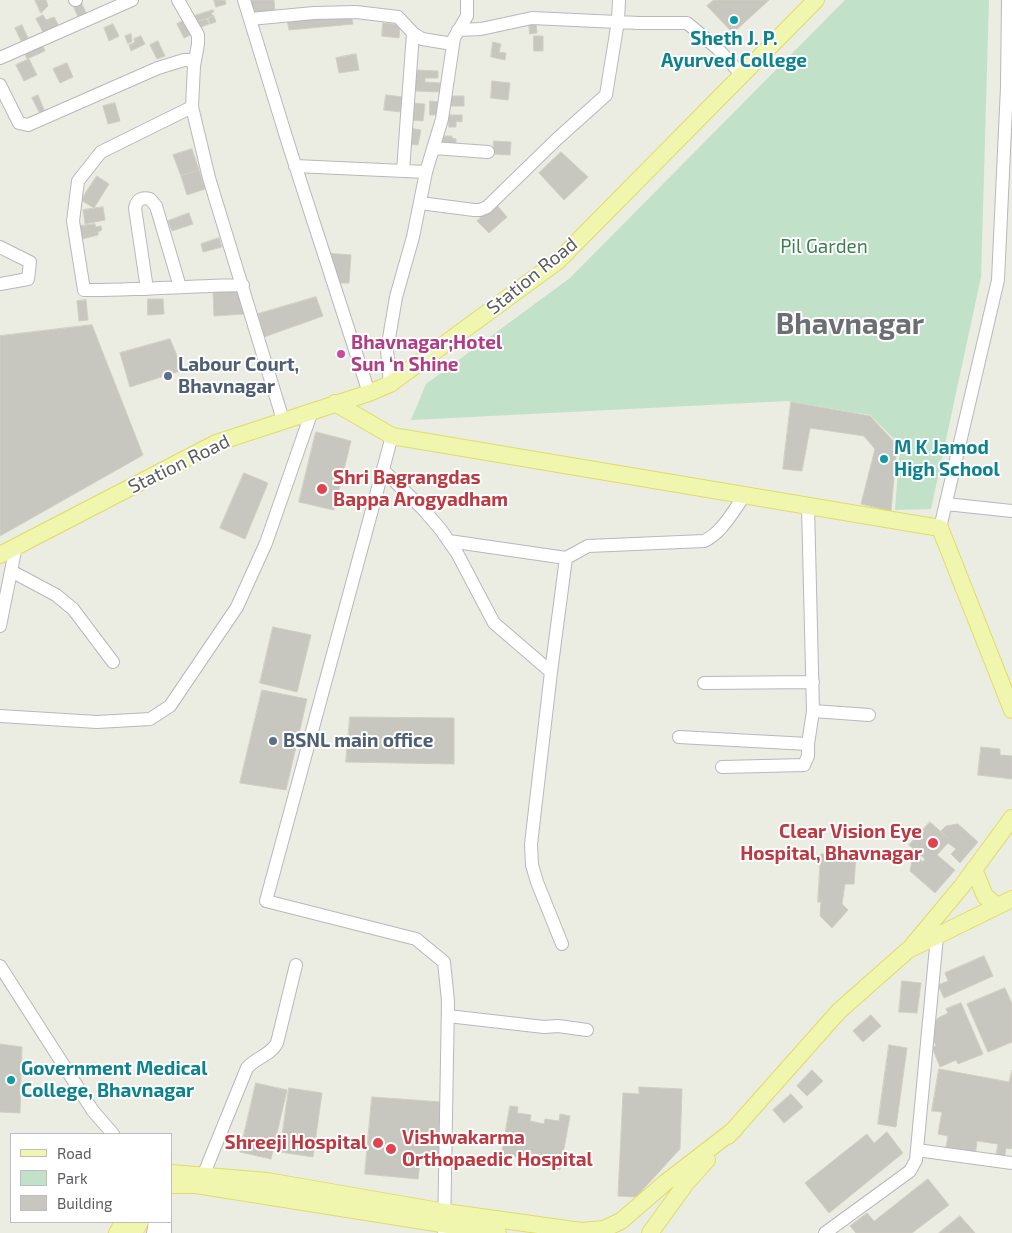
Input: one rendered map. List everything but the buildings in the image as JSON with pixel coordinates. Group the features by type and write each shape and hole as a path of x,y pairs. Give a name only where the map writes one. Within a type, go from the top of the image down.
{"main road":[{"name":"Station Road","path":"0,555 216,443 369,393 390,384 558,261 816,0"},
{"path":"335,403 392,436 940,528 1011,706"},
{"path":"650,1233 687,1182 839,1011 908,950 962,886 1012,818"},
{"path":"974,869 985,896 997,906"},
{"path":"908,950 1012,899"},
{"path":"172,1173 267,1181 444,1223 605,1231 621,1221 735,1129"},
{"path":"172,1185 196,1185 498,1233"}],"street":[{"path":"0,58 132,0"},
{"path":"178,0 199,39 194,66 192,107 210,178 283,420"},
{"path":"244,0 295,166 369,393"},
{"path":"390,384 387,350 396,297 413,237 426,172 442,119 454,38 467,16 467,0"},
{"path":"420,203 474,210 487,207 557,138 606,95 618,22 619,0"},
{"path":"940,528 998,280 1007,87 1008,0"},
{"path":"250,19 314,13 356,12 398,17 413,33 422,39 453,44"},
{"path":"458,30 481,29 532,18 618,22 687,22 717,48 741,74"},
{"path":"403,171 413,33"},
{"path":"0,86 19,123 28,125 158,68 184,60 191,60 194,66"},
{"path":"192,107 101,152 78,181 74,222 84,290 147,290 243,285"},
{"path":"433,148 488,152"},
{"path":"295,166 426,172"},
{"path":"147,290 135,208 136,202 145,198 150,198 156,206 180,287"},
{"path":"0,247 30,262 28,279 0,284"},
{"path":"0,716 97,722 150,719 170,706 237,607 266,543 312,411"},
{"path":"392,436 266,901 416,939 444,962 448,1001 444,1223"},
{"path":"383,470 424,510 449,541 494,623 551,672"},
{"path":"449,541 566,558 588,546 704,541 719,531 744,495"},
{"path":"946,504 1012,511"},
{"path":"722,767 804,765 808,756 813,711 813,682 808,506"},
{"path":"0,626 16,546"},
{"path":"562,944 532,865 531,844 566,558"},
{"path":"11,570 56,595 73,609 113,662"},
{"path":"704,683 813,682"},
{"path":"813,711 869,715"},
{"path":"679,737 808,743"},
{"path":"826,1233 910,1171 916,1160 937,936"},
{"path":"204,1176 247,1068 252,1062 277,1044 296,965"},
{"path":"0,966 93,1111 112,1133"},
{"path":"448,1016 587,1030"},
{"path":"917,1150 1012,1163"}],"green space":[{"name":"Pil Garden","path":"845,0 989,0 981,277 931,509 895,510 900,445 870,415 787,401 411,420 426,384 570,278"}],"place":[{"name":"Sheth J. P. Ayurved College","path":"734,20"},
{"name":"Bhavnagar;Hotel Sun ‘n Shine","path":"341,354"},
{"name":"Labour Court, Bhavnagar","path":"168,376"},
{"name":"M K Jamod High School","path":"884,459"},
{"name":"Shri Bagrangdas Bappa Arogyadham","path":"322,489"},
{"name":"BSNL main office","path":"273,741"},
{"name":"Clear Vision Eye Hospital, Bhavnagar","path":"933,843"},
{"name":"Government Medical College, Bhavnagar","path":"11,1080"},
{"name":"Shreeji Hospital","path":"378,1143"},
{"name":"Vishwakarma Orthopaedic Hospital","path":"391,1149"}],"district":[{"name":"Bhavnagar","path":"850,324"}]}
